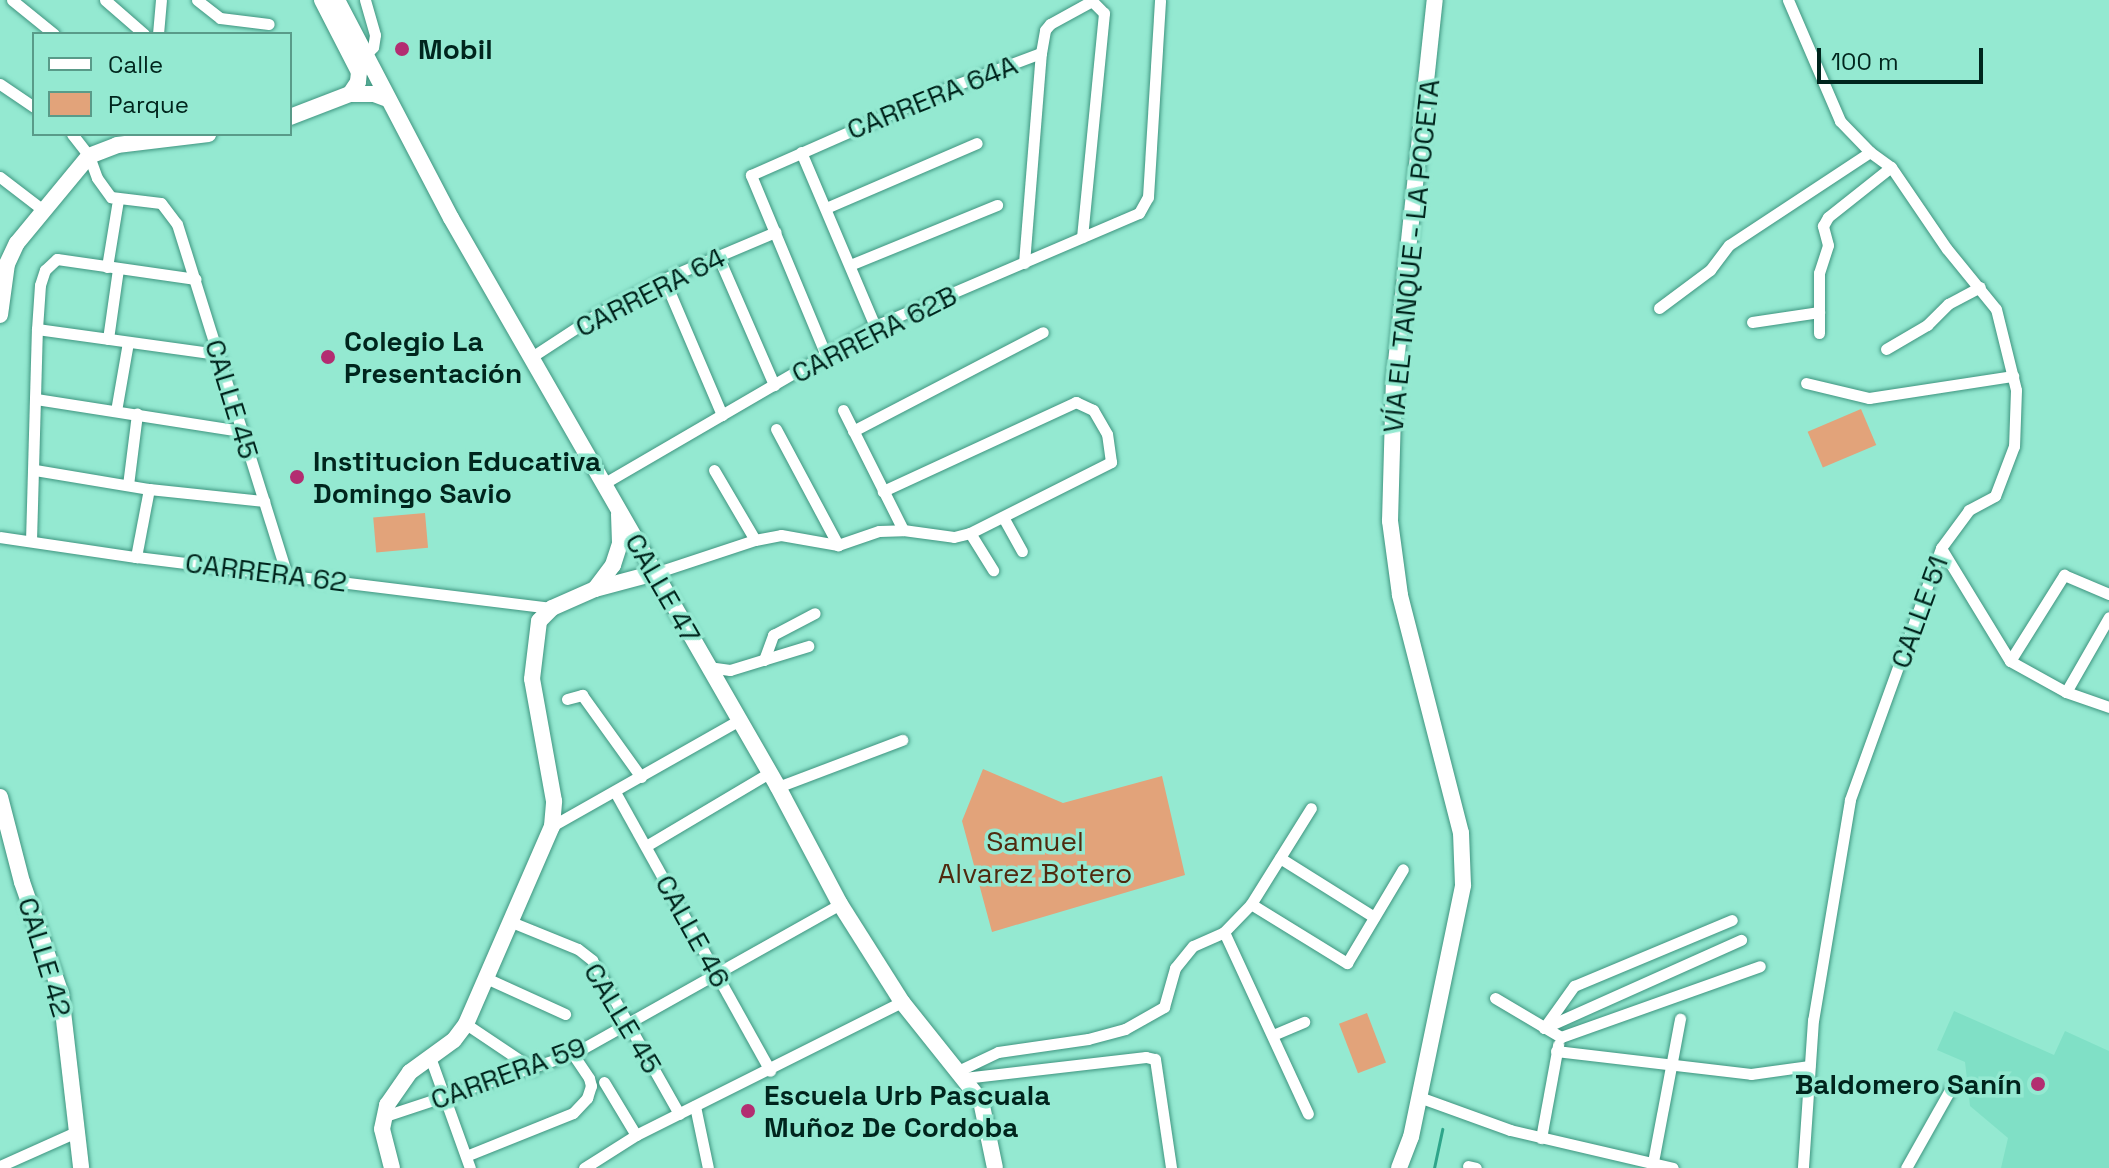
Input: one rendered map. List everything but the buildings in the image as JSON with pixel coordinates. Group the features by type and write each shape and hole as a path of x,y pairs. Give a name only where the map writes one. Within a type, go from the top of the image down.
{"street":[{"path":"12,0 52,32"},
{"path":"105,0 142,32"},
{"path":"158,32 161,0"},
{"path":"197,0 220,18 269,24"},
{"path":"322,0 359,72 358,82 350,94"},
{"name":"CALLE 47","path":"337,0 530,358 774,780 840,904 902,1002 965,1075 985,1111 995,1168"},
{"path":"365,0 375,35 373,47 365,55"},
{"name":"CARRERA 62B","path":"603,484 875,326 1139,213 1148,197 1160,0"},
{"name":"VÍA EL TANQUE - LA POCETA","path":"1399,1168 1411,1137 1461,902 1464,861 1456,811 1394,563 1391,495 1394,381 1414,188 1426,109 1435,0"},
{"name":"CALLE 51","path":"1788,0 1840,121 1870,152 1891,167 2000,319 2013,376 2014,446 1995,496 1969,510 1941,548 1850,800 1813,1020 1803,1168"},
{"path":"1082,237 1104,13 1092,1"},
{"name":"CARRERA 64A","path":"775,232 751,175 1041,53 1045,30 1050,24 1092,1"},
{"path":"1024,263 1041,53"},
{"path":"0,84 32,106"},
{"path":"292,116 350,94 374,94 388,99"},
{"path":"74,136 89,156 104,190 118,200 108,339"},
{"path":"0,315 7,264 22,235 89,156 117,145 191,136"},
{"path":"826,208 977,143"},
{"path":"801,152 875,326"},
{"path":"1659,308 1710,270 1729,245 1870,152"},
{"path":"1819,333 1819,273 1828,245 1823,226 1828,217 1891,167"},
{"path":"0,177 43,210"},
{"name":"CALLE 45","path":"118,200 161,203 177,224 287,575"},
{"path":"850,265 997,205"},
{"path":"775,232 825,353"},
{"name":"CARRERA 64","path":"530,358 599,313 664,279 775,232"},
{"path":"718,256 774,385"},
{"path":"31,541 37,329 40,285 45,270 57,259 196,279"},
{"path":"664,279 722,415"},
{"path":"1886,349 1927,325 1948,304 1980,287"},
{"path":"1752,322 1819,312"},
{"path":"37,329 217,354"},
{"path":"853,431 1043,332"},
{"path":"116,411 128,342"},
{"path":"1806,383 1869,398 2013,376"},
{"path":"36,399 241,431"},
{"path":"392,1168 382,1117 410,1072 454,1040 466,1024 552,826 554,801 532,679 536,614 595,589 755,540 781,535 838,545 879,531 903,530 954,537 970,533 1111,462 1107,434 1093,410 1076,402 883,491"},
{"path":"843,410 903,530"},
{"path":"128,485 137,414"},
{"path":"776,429 838,545"},
{"path":"35,470 149,489 264,501"},
{"path":"714,470 755,540"},
{"path":"136,557 149,489"},
{"path":"595,589 613,565 620,543 619,512"},
{"path":"1003,517 1022,551"},
{"path":"970,533 993,570"},
{"name":"CARRERA 62","path":"0,537 287,575 536,614"},
{"path":"1941,548 2010,661 2066,692 2109,707"},
{"path":"2010,661 2064,575 2109,594"},
{"path":"764,660 773,635 815,613"},
{"path":"2066,692 2109,617"},
{"path":"708,667 730,670 808,646"},
{"path":"717,682 730,670"},
{"path":"567,699 582,695 641,777"},
{"path":"552,826 739,720"},
{"path":"646,846 774,780 902,740"},
{"name":"CALLE 46","path":"615,792 770,1071"},
{"name":"CALLE 42","path":"0,797 22,882 61,994 81,1168"},
{"path":"965,1075 976,1061 998,1052 1088,1039 1125,1029 1164,1007 1175,968 1193,946 1224,932 1251,904 1311,808"},
{"path":"1280,858 1374,917"},
{"path":"1251,904 1347,963 1403,869"},
{"name":"CARRERA 59","path":"382,1117 573,1054 840,904"},
{"path":"1544,1028 1574,986 1732,920"},
{"name":"CALLE 45","path":"509,921 584,953 629,1024 679,1114"},
{"path":"1224,932 1308,1114"},
{"path":"1544,1028 1741,940"},
{"path":"1495,998 1561,1037 1760,966"},
{"path":"486,978 565,1014"},
{"path":"584,1168 636,1135 770,1071 902,1002"},
{"path":"1653,1166 1680,1019"},
{"path":"1273,1035 1304,1022"},
{"path":"466,1024 533,1069"},
{"path":"1541,1138 1561,1037"},
{"path":"1556,1051 1670,1062 1751,1074 1809,1066"},
{"path":"430,1057 468,1162 573,1113 587,1098 589,1078 573,1054"},
{"path":"965,1075 1155,1059 1171,1168"},
{"path":"604,1082 636,1135"},
{"path":"1906,1168 1951,1088"},
{"path":"1419,1097 1488,1123 1541,1138 1653,1166 1673,1168"},
{"path":"695,1106 708,1168"},
{"path":"0,1166 76,1132"}],"shaded area":[{"name":"Baldomero Sanín","path":"1954,1011 2054,1055 2065,1031 2109,1051 2109,1168 2001,1168 2008,1138 1970,1106 1965,1062 1937,1050"}],"green space":[{"path":"1861,409 1876,445 1823,468 1808,432"},
{"path":"425,513 428,548 376,552 373,518"},
{"name":"Samuel Alvarez Botero","path":"983,769 1063,803 1162,776 1185,875 992,932 962,821"},
{"path":"1367,1013 1386,1062 1358,1073 1339,1024"}],"waterway":[{"path":"1434,1168 1442,1129"}],"place":[{"name":"Mobil","path":"402,49"},
{"name":"Colegio La Presentación","path":"328,357"},
{"name":"Institucion Educativa Domingo Savio","path":"297,477"},
{"name":"Baldomero Sanín","path":"2038,1084"},
{"name":"Escuela Urb Pascuala Muñoz De Cordoba","path":"748,1111"}]}
